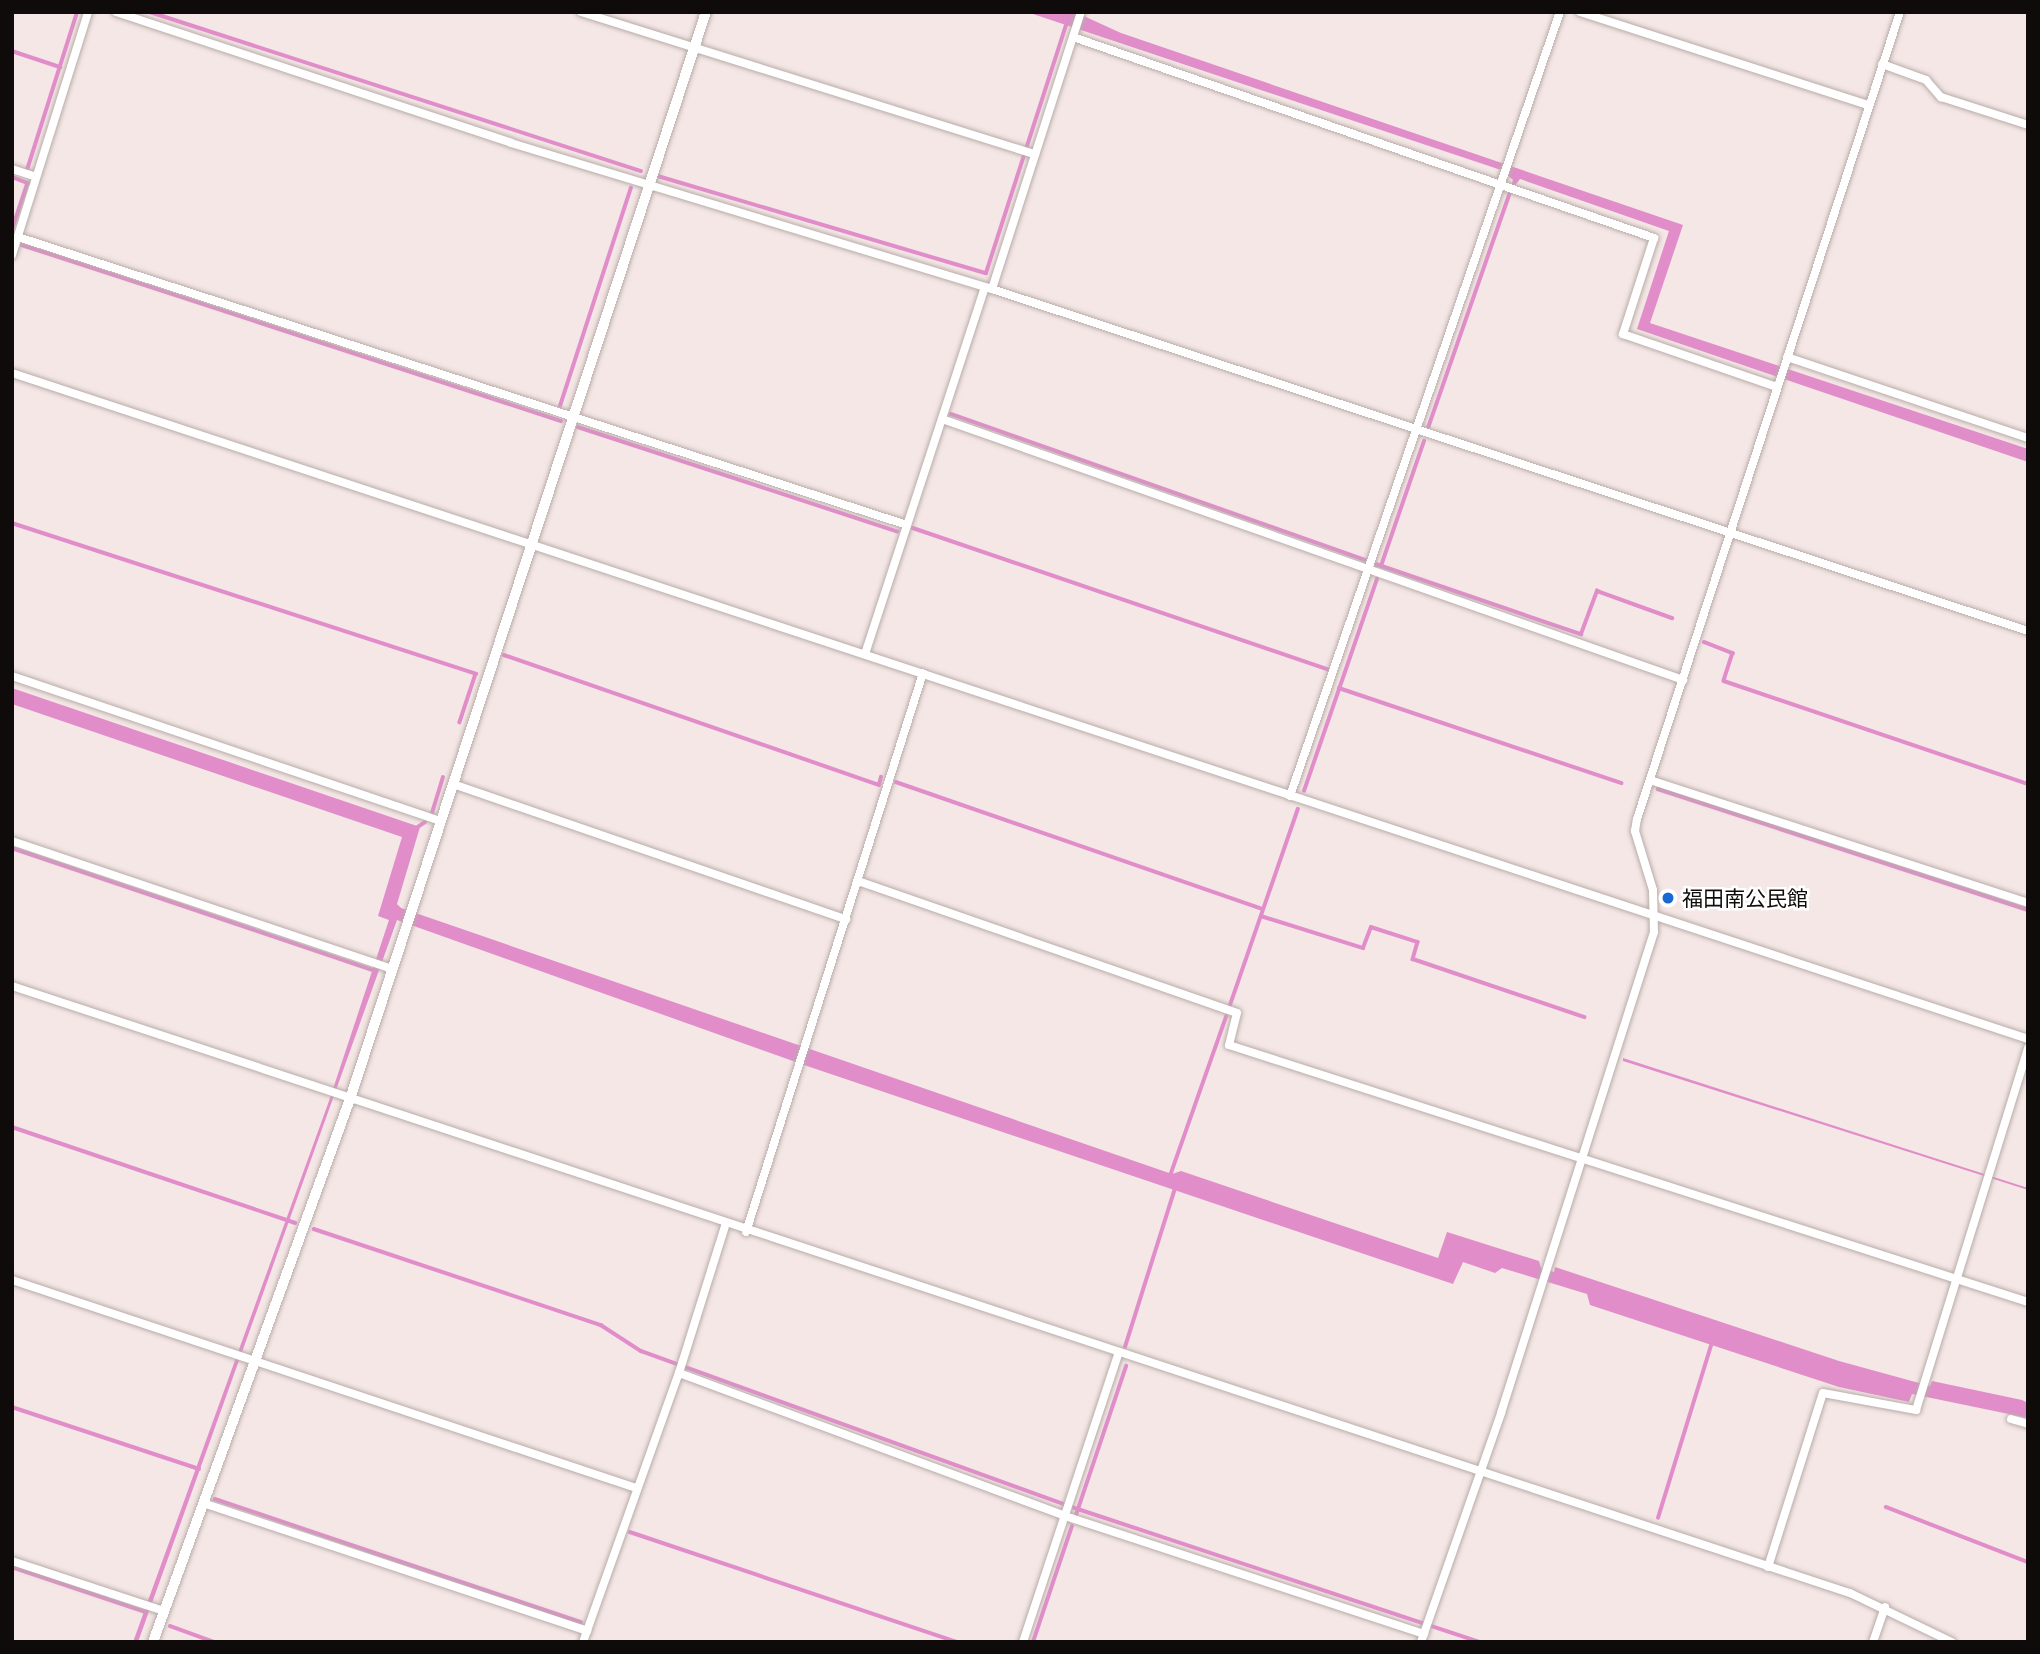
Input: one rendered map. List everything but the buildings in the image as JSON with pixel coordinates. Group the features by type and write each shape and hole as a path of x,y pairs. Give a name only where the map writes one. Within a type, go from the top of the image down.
{"street":[{"path":"12,255 88,12"},
{"path":"116,12 645,186 989,288 2028,631"},
{"path":"581,12 1029,153"},
{"path":"153,1642 159,1609 203,1503 350,1099 645,186 706,12"},
{"path":"864,654 942,419 989,288 1029,153 1081,12"},
{"path":"1290,796 1416,431 1506,184 1508,160 1560,12"},
{"path":"1580,12 1868,105"},
{"path":"681,1367 1066,1513 1424,1635 1481,1472 1656,919 1653,890 1635,831 1900,12"},
{"path":"1074,34 1654,238 1623,334 1779,383"},
{"path":"1882,64 1926,80 1941,97 2028,125"},
{"path":"12,169 36,177"},
{"path":"18,237 907,525"},
{"path":"1787,357 2028,438"},
{"path":"12,373 923,673 1656,919 2028,1039"},
{"path":"942,419 1683,680"},
{"path":"746,1232 923,673"},
{"path":"12,676 441,821"},
{"path":"1650,780 2028,903"},
{"path":"453,784 846,919"},
{"path":"12,841 393,969"},
{"path":"858,881 1237,1013 1229,1045 2028,1302"},
{"path":"12,986 725,1226 1768,1567 1885,1607 1952,1642"},
{"path":"1768,1567 1822,1394 1916,1410 1922,1381 2028,1048"},
{"path":"583,1642 681,1367 725,1226"},
{"path":"12,1280 636,1488"},
{"path":"1023,1642 1118,1354"},
{"path":"2011,1419 2028,1424"},
{"path":"203,1503 587,1631"},
{"path":"12,1561 159,1609"},
{"path":"1873,1642 1885,1607"}],"shaded area":[{"path":"1027,12 1075,12 1121,33 1683,225 1650,323 2028,449 2028,462 1637,329 1669,231 1520,179 1507,196 1513,180 1501,170"},
{"path":"12,688 420,827 397,904 401,908 1172,1174 1181,1171 1438,1258 1447,1232 1539,1261 1541,1268 1554,1272 1555,1267 1839,1361 1930,1386 1932,1381 2022,1400 2028,1403 2028,1418 1912,1394 1909,1402 1839,1387 1590,1305 1587,1294 1502,1268 1495,1273 1463,1262 1453,1284 807,1066 397,920 138,1642 133,1642 329,1101 389,920 378,916 402,837 12,704"},
{"path":"1623,1058 2028,1188 2028,1190 1623,1061"}],"waterway":[{"path":"27,170 77,12"},
{"path":"150,12 641,171"},
{"path":"658,176 986,273 1067,22"},
{"path":"12,51 60,67"},
{"path":"12,177 28,183 12,231"},
{"path":"560,406 631,188"},
{"path":"1428,428 1510,192"},
{"path":"22,245 561,421"},
{"path":"951,414 1366,560"},
{"path":"578,427 897,531"},
{"path":"1381,566 1424,441"},
{"path":"12,523 476,674 460,722"},
{"path":"913,528 1328,669"},
{"path":"1376,564 1581,634 1597,591 1672,618"},
{"path":"1304,791 1377,579"},
{"path":"1704,642 1733,653 1724,681 2028,784"},
{"path":"504,655 879,785 881,777"},
{"path":"1339,688 1621,783"},
{"path":"432,813 443,778"},
{"path":"896,782 1263,909"},
{"path":"1658,789 2028,910"},
{"path":"1230,1005 1298,809"},
{"path":"415,829 425,822"},
{"path":"12,848 375,971"},
{"path":"1261,916 1363,948 1371,927 1418,942 1413,959 1584,1017"},
{"path":"1170,1176 1226,1017"},
{"path":"12,1127 295,1223"},
{"path":"1125,1347 1175,1188"},
{"path":"314,1229 601,1325 641,1351 1078,1509 1481,1642"},
{"path":"1658,1518 1712,1342"},
{"path":"1076,1515 1126,1366"},
{"path":"12,1407 199,1469"},
{"path":"215,1499 581,1622"},
{"path":"1886,1507 2028,1562"},
{"path":"1033,1642 1072,1526"},
{"path":"630,1532 957,1642"},
{"path":"12,1567 146,1612"},
{"path":"170,1626 214,1642"}],"place":[{"name":"福田南公民館","path":"1668,898"}]}
